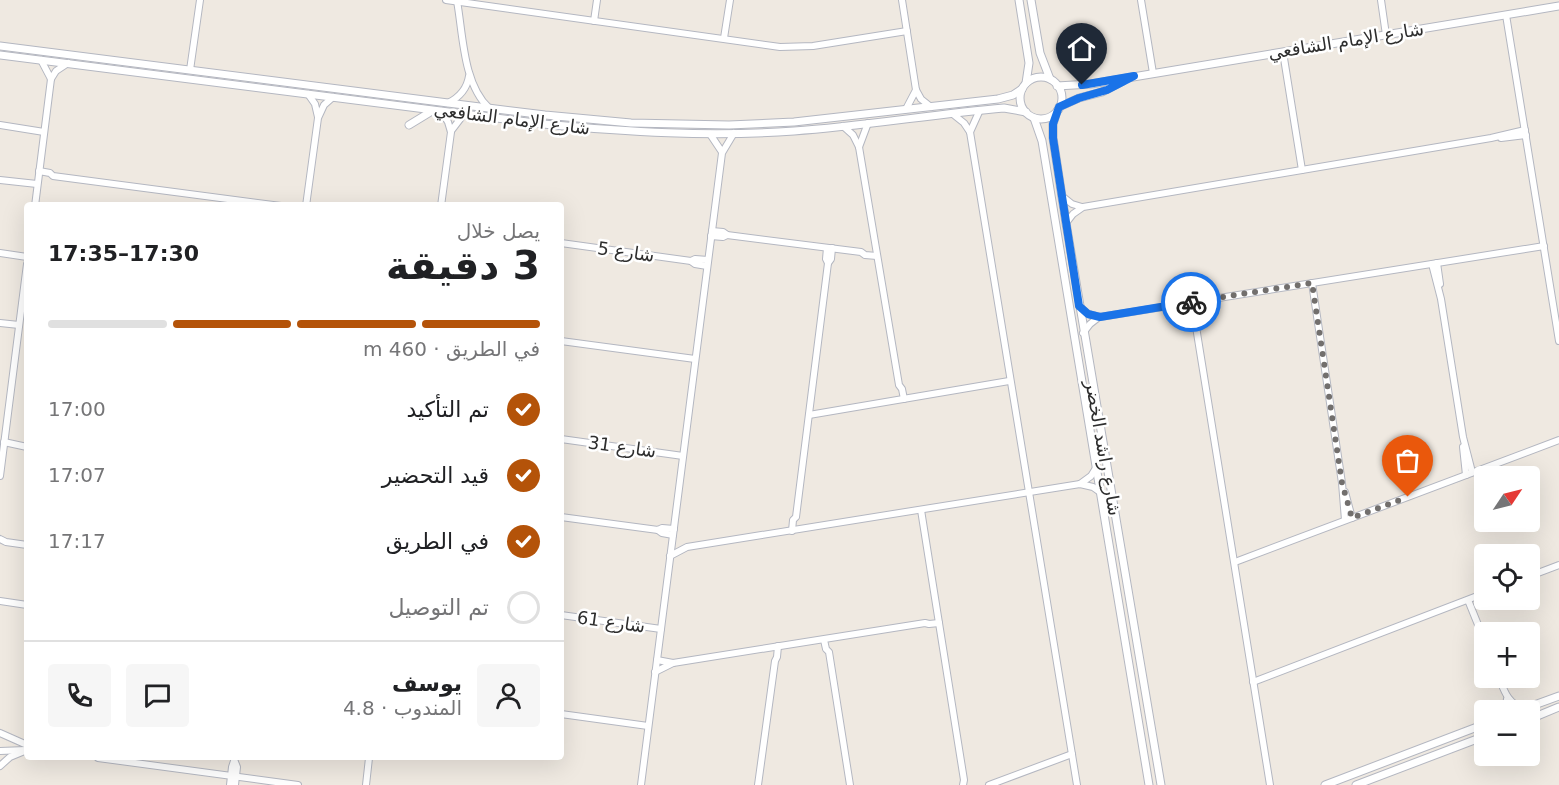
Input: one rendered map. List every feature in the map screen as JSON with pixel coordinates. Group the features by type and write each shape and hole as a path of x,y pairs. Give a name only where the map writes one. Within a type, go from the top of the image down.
{"street":[{"path":"190,70 200,0"},
{"path":"446,0 780,47 802,47 907,31"},
{"path":"594,21 597,0"},
{"path":"724,38 730,0"},
{"path":"902,0 916,90 921,99 931,107"},
{"path":"1019,0 1029,63 1020,102 1026,112 1034,118 1049,117 1058,109 1061,94 1050,80 1040,53 1031,0"},
{"path":"1141,0 1153,73"},
{"path":"1380,0 1386,34"},
{"path":"457,1 469,75 474,90 489,108"},
{"name":"شارع الإمام الشافعي","path":"1057,86 1082,85 1559,6"},
{"path":"1506,15 1559,341"},
{"name":"شارع الإمام الشافعي","path":"0,46 489,108 598,120 696,125 794,122 931,107 1004,98 1024,87"},
{"path":"1283,52 1302,170"},
{"name":"شارع الإمام الشافعي","path":"0,55 437,111 597,129 734,134 843,126 1004,108 1026,112"},
{"path":"41,59 51,79"},
{"path":"35,202 51,79 60,68 69,63"},
{"path":"448,103 461,95 469,75"},
{"name":"شارع الإمام الشافعي","path":"1058,109 1079,98 1107,90 1134,76"},
{"path":"1024,87 1034,78 1050,80"},
{"path":"906,109 916,90"},
{"path":"308,94 315,104 318,118"},
{"path":"305,202 318,118 324,105 333,97"},
{"name":"شارع راشد الخضر","path":"1058,109 1053,131 1066,223 1161,785"},
{"path":"409,125 437,111 448,122 451,132 442,202"},
{"path":"970,132 979,112"},
{"path":"451,132 465,114"},
{"path":"954,114 970,132 1077,785"},
{"name":"شارع راشد الخضر","path":"1034,118 1042,141 1149,785"},
{"path":"859,147 868,123"},
{"path":"0,125 44,132"},
{"path":"843,126 853,135 859,147 899,385 902,389 901,399"},
{"path":"1062,196 1072,204 1083,207 1525,132"},
{"path":"710,134 722,153"},
{"path":"641,785 722,153 734,134"},
{"path":"0,180 53,176 251,202"},
{"path":"1066,223 1083,207"},
{"path":"712,233 723,232 727,235 877,253"},
{"name":"شارع 5","path":"564,243 691,261 695,259 708,263"},
{"path":"1079,306 1088,314 1100,317 1544,246"},
{"path":"795,530 793,520 796,516 828,263 831,258 830,248"},
{"path":"0,253 24,257"},
{"path":"1435,263 1469,474"},
{"path":"1310,283 1349,519"},
{"path":"0,476 24,291"},
{"path":"1192,302 1270,785"},
{"path":"1083,333 1100,317"},
{"path":"0,323 19,325"},
{"path":"564,341 695,359"},
{"path":"809,415 1010,381"},
{"name":"شارع 31","path":"564,439 683,456"},
{"path":"1234,562 1559,440"},
{"path":"4,445 14,448 24,447"},
{"path":"1080,484 1091,476 1096,468"},
{"path":"670,556 687,547 1080,484 1093,487 1100,492"},
{"path":"921,510 965,783"},
{"path":"564,517 658,530 662,528 673,532"},
{"path":"2,542 24,545"},
{"path":"672,544 687,547"},
{"path":"1540,572 1559,565"},
{"path":"1253,682 1474,598"},
{"path":"1468,600 1477,622"},
{"path":"0,602 24,605"},
{"name":"شارع 61","path":"564,615 661,629"},
{"path":"655,672 673,663 925,622 929,624 938,620"},
{"path":"827,639 831,648 829,652 850,785"},
{"path":"758,785 775,647"},
{"path":"657,660 673,663"},
{"path":"1503,688 1507,699"},
{"path":"1540,703 1559,696"},
{"path":"1540,715 1559,707"},
{"path":"564,714 648,726"},
{"path":"1325,785 1474,728"},
{"path":"0,733 24,744"},
{"path":"1356,785 1474,740"},
{"path":"0,751 24,750"},
{"path":"0,766 24,751"},
{"path":"990,785 1072,754"},
{"path":"113,760 298,785"},
{"path":"235,760 232,766 235,785"},
{"path":"366,785 369,760"},
{"path":"230,785 233,776"}],"way so far":[{"path":"1191,302 1312,283 1342,483 1352,518 1408,497"}],"route":[{"path":"1082,85 1134,76 1098,94 1079,98 1059,107 1055,117 1053,138 1079,306 1088,314 1100,317 1191,302"}]}
